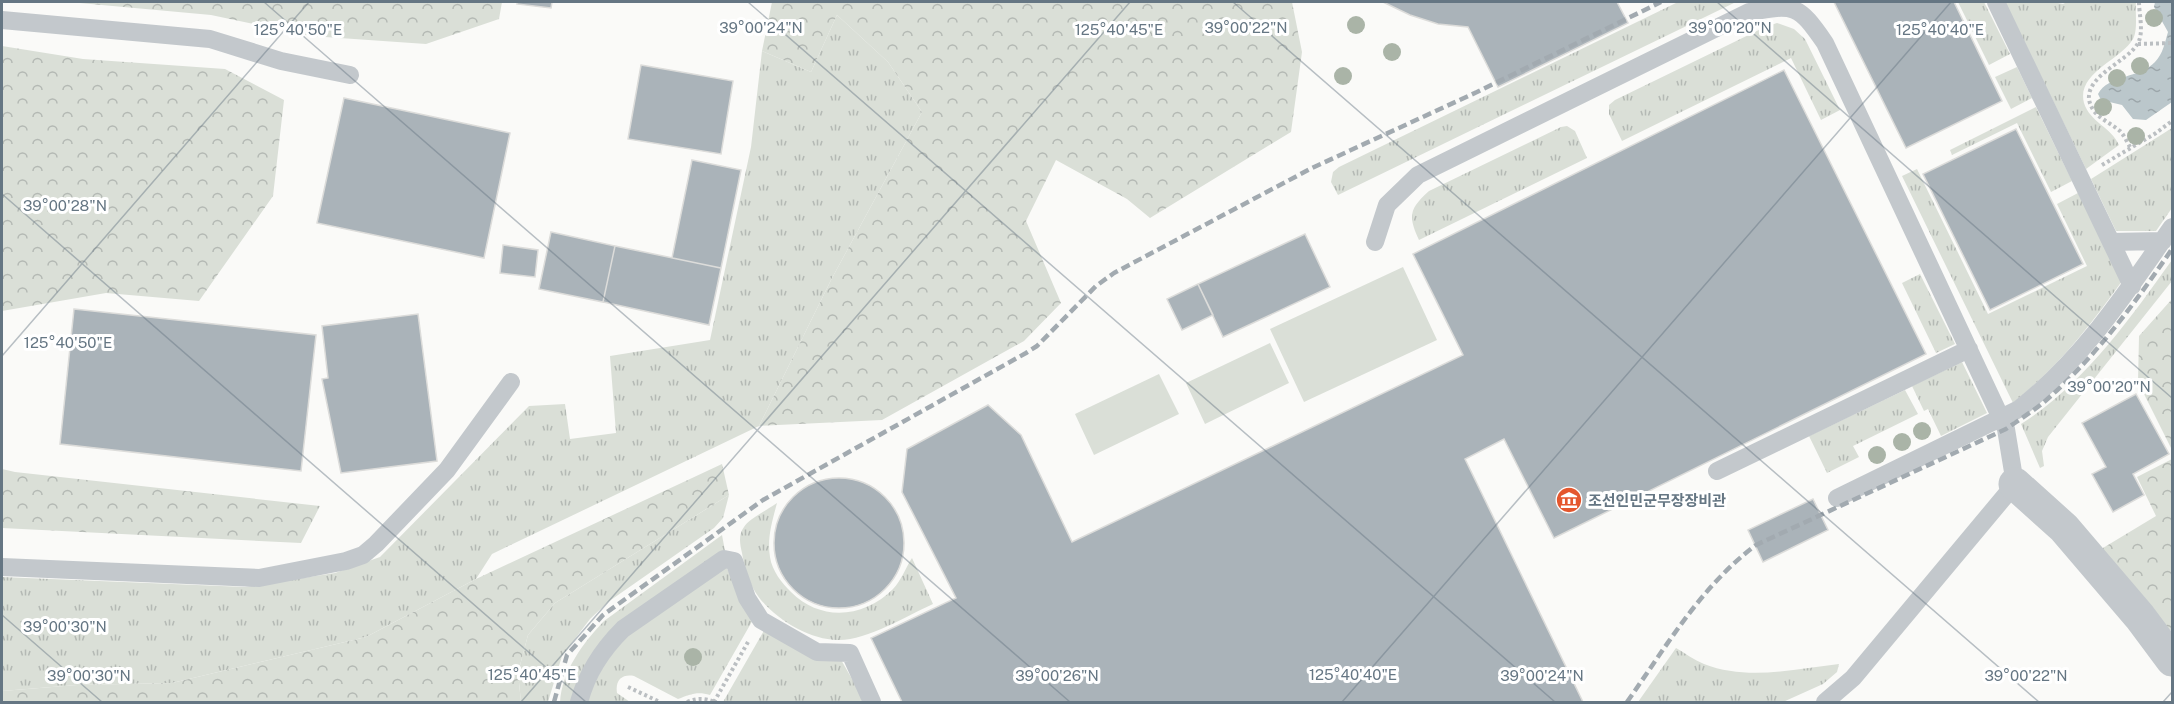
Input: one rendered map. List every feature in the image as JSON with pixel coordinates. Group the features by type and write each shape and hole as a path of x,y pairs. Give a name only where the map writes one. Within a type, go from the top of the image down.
{"street":[{"path":"2015,484 2064,528 2140,617 2172,660"}],"lane":[{"path":"1996,2 2132,286"},
{"path":"1375,242 1387,205 1418,175 1749,12 1781,7 1794,10 1807,18 1825,43 2001,417 2006,429 2015,484 1853,678 1825,702"},
{"path":"2,20 210,39 281,61 350,75"},
{"path":"2111,242 2168,234"},
{"path":"1837,498 2019,409 2068,365 2119,305 2168,234"},
{"path":"1717,471 1969,349"},
{"path":"2,567 259,578 346,561 363,555 447,470 511,382"},
{"path":"579,702 590,671 609,643 623,629 724,559 734,561 747,598 761,620 817,652 850,653 872,702"}],"path":[{"path":"2130,147 2122,133 2094,111 2089,98 2091,90 2104,72 2138,44 2141,36 2139,2"},
{"path":"2138,44 2172,44"},
{"path":"2080,178 2172,121"},
{"path":"687,702 704,698 715,702 761,620"},
{"path":"628,687 660,702"}],"green space":[{"path":"69,2 502,2 499,19 426,44 311,36 211,15"},
{"path":"772,2 1292,2 1302,52 1291,132 1150,218 1127,199 1056,160 1026,221 1061,303 1024,341 882,420 759,426 831,280 922,112 888,62 837,15 811,72 762,51"},
{"path":"1678,2 1736,2 1338,195 1331,182 1333,172 1339,167"},
{"path":"1958,2 1984,2 2010,54 1989,65"},
{"path":"2005,2 2063,4 2067,2 2136,2 2136,26 2133,39 2127,47 2093,75 2083,92 2087,110 2119,145 2086,169"},
{"path":"837,15 888,62 922,112 831,280 759,426 492,554 476,579 366,637 172,683 77,685 2,691 2,577 245,587 335,573 380,557 529,406 565,404 570,439 616,433 610,356 710,340 751,147 762,51 811,72"},
{"path":"1777,23 1794,29 1805,39 1840,110 1821,120 1791,58 1622,141 1609,114 1609,105 1615,100"},
{"path":"2,46 83,59 225,69 284,100 273,196 199,301 106,293 2,311"},
{"path":"2017,67 2032,98 2011,109 1995,77"},
{"path":"2036,107 2072,181 2051,192 2017,123 1952,155 1950,150"},
{"path":"1567,126 1575,131 1587,158 1419,240 1413,225 1412,213 1417,203 1429,191"},
{"path":"2172,128 2172,208 2156,231 2116,231 2091,179"},
{"path":"1917,169 1988,314 2087,266 2057,204 2078,193 2122,281 2072,346 2044,376 2013,403 1902,176"},
{"path":"2172,260 2172,281 2048,437 2042,451 2044,466 2040,468 2021,424 2065,390 2104,350"},
{"path":"1403,267 1437,340 1304,402 1270,329"},
{"path":"1920,274 1955,344 1936,353 1902,283"},
{"path":"2172,299 2172,450 2138,382 2139,336"},
{"path":"1270,343 1289,383 1205,424 1186,383"},
{"path":"1962,362 1987,413 1941,436 1928,409 1924,411 1912,386"},
{"path":"1159,374 1179,414 1094,455 1075,414"},
{"path":"1905,390 1918,414 1853,446 1859,457 1827,473 1809,436"},
{"path":"2172,459 2172,632 2098,551 2156,516 2137,477"},
{"path":"722,464 729,495 555,603 528,635 518,673 521,702 2,702 2,691 77,685 172,683 366,637 476,579"},
{"path":"2,469 320,506 301,543 2,528"},
{"path":"729,495 723,518 714,528 608,602 590,619 562,656 548,702 521,702 518,673 528,635 555,603"},
{"path":"777,503 770,537 771,562 781,581 803,602 829,612 842,613 869,606 882,599 893,589 912,558 933,604 874,632 839,640 815,636 778,617 759,598 753,588 746,571 740,543 741,533 746,524"},
{"path":"722,535 725,551 620,624 573,702 560,702 569,669 604,621"},
{"path":"726,567 754,618 710,695 694,694 678,699 630,676 618,681 617,693 630,702 587,702 606,661 628,635"},
{"path":"766,627 840,658 864,700 859,702 723,702"},
{"path":"1676,648 1704,664 1737,672 1788,671 1839,664 1837,672 1823,684 1783,702 1638,702"}],"water":[{"path":"2155,2 2172,2 2172,102 2146,120 2133,119 2122,105 2101,100 2098,94 2109,83 2149,67 2160,55 2168,32 2154,7"}],"building":[{"path":"518,2 552,2 551,8 517,4"},
{"path":"1383,2 1617,2 1628,23 1498,87 1468,27 1438,24 1410,15"},
{"path":"1834,2 1954,2 2002,101 1906,148"},
{"path":"641,65 733,81 721,154 628,139"},
{"name":"조선인민군무장장비관","path":"1784,70 1926,354 1554,538 1504,439 1465,459 1583,702 902,702 871,638 956,598 902,492 907,449 988,405 1021,435 1072,542 1463,355 1413,254"},
{"path":"344,98 510,133 484,258 317,223"},
{"path":"2016,129 2083,264 1990,310 1923,174"},
{"path":"692,160 741,170 721,268 672,258"},
{"path":"551,232 615,246 603,302 539,289"},
{"path":"1305,234 1330,287 1223,337 1198,284"},
{"path":"503,245 538,250 535,277 500,273"},
{"path":"615,246 721,268 709,325 603,302"},
{"path":"1198,284 1213,315 1182,330 1167,299"},
{"path":"74,309 316,335 301,471 60,444"},
{"path":"418,314 437,461 341,473 322,379 328,378 322,326"},
{"path":"2136,394 2169,454 2133,474 2144,495 2113,512 2092,474 2106,467 2082,423"},
{"path":"839,478 864,483 885,497 899,518 904,543 899,568 885,589 864,603 839,608 814,603 793,589 779,568 774,543 779,518 793,497 814,483"},
{"path":"1813,499 1828,530 1763,562 1748,530"}],"railway":[{"path":"554,702 567,655 603,615 763,500 1037,346 1096,286 1114,273 1312,168 1477,92 1661,2"},
{"path":"1627,702 1701,598 1736,561 1756,545 2006,429 2031,412 2063,385 2097,348 2129,310 2172,249"}],"place":[{"name":"조선인민군무장장비관","path":"1569,500"}]}
